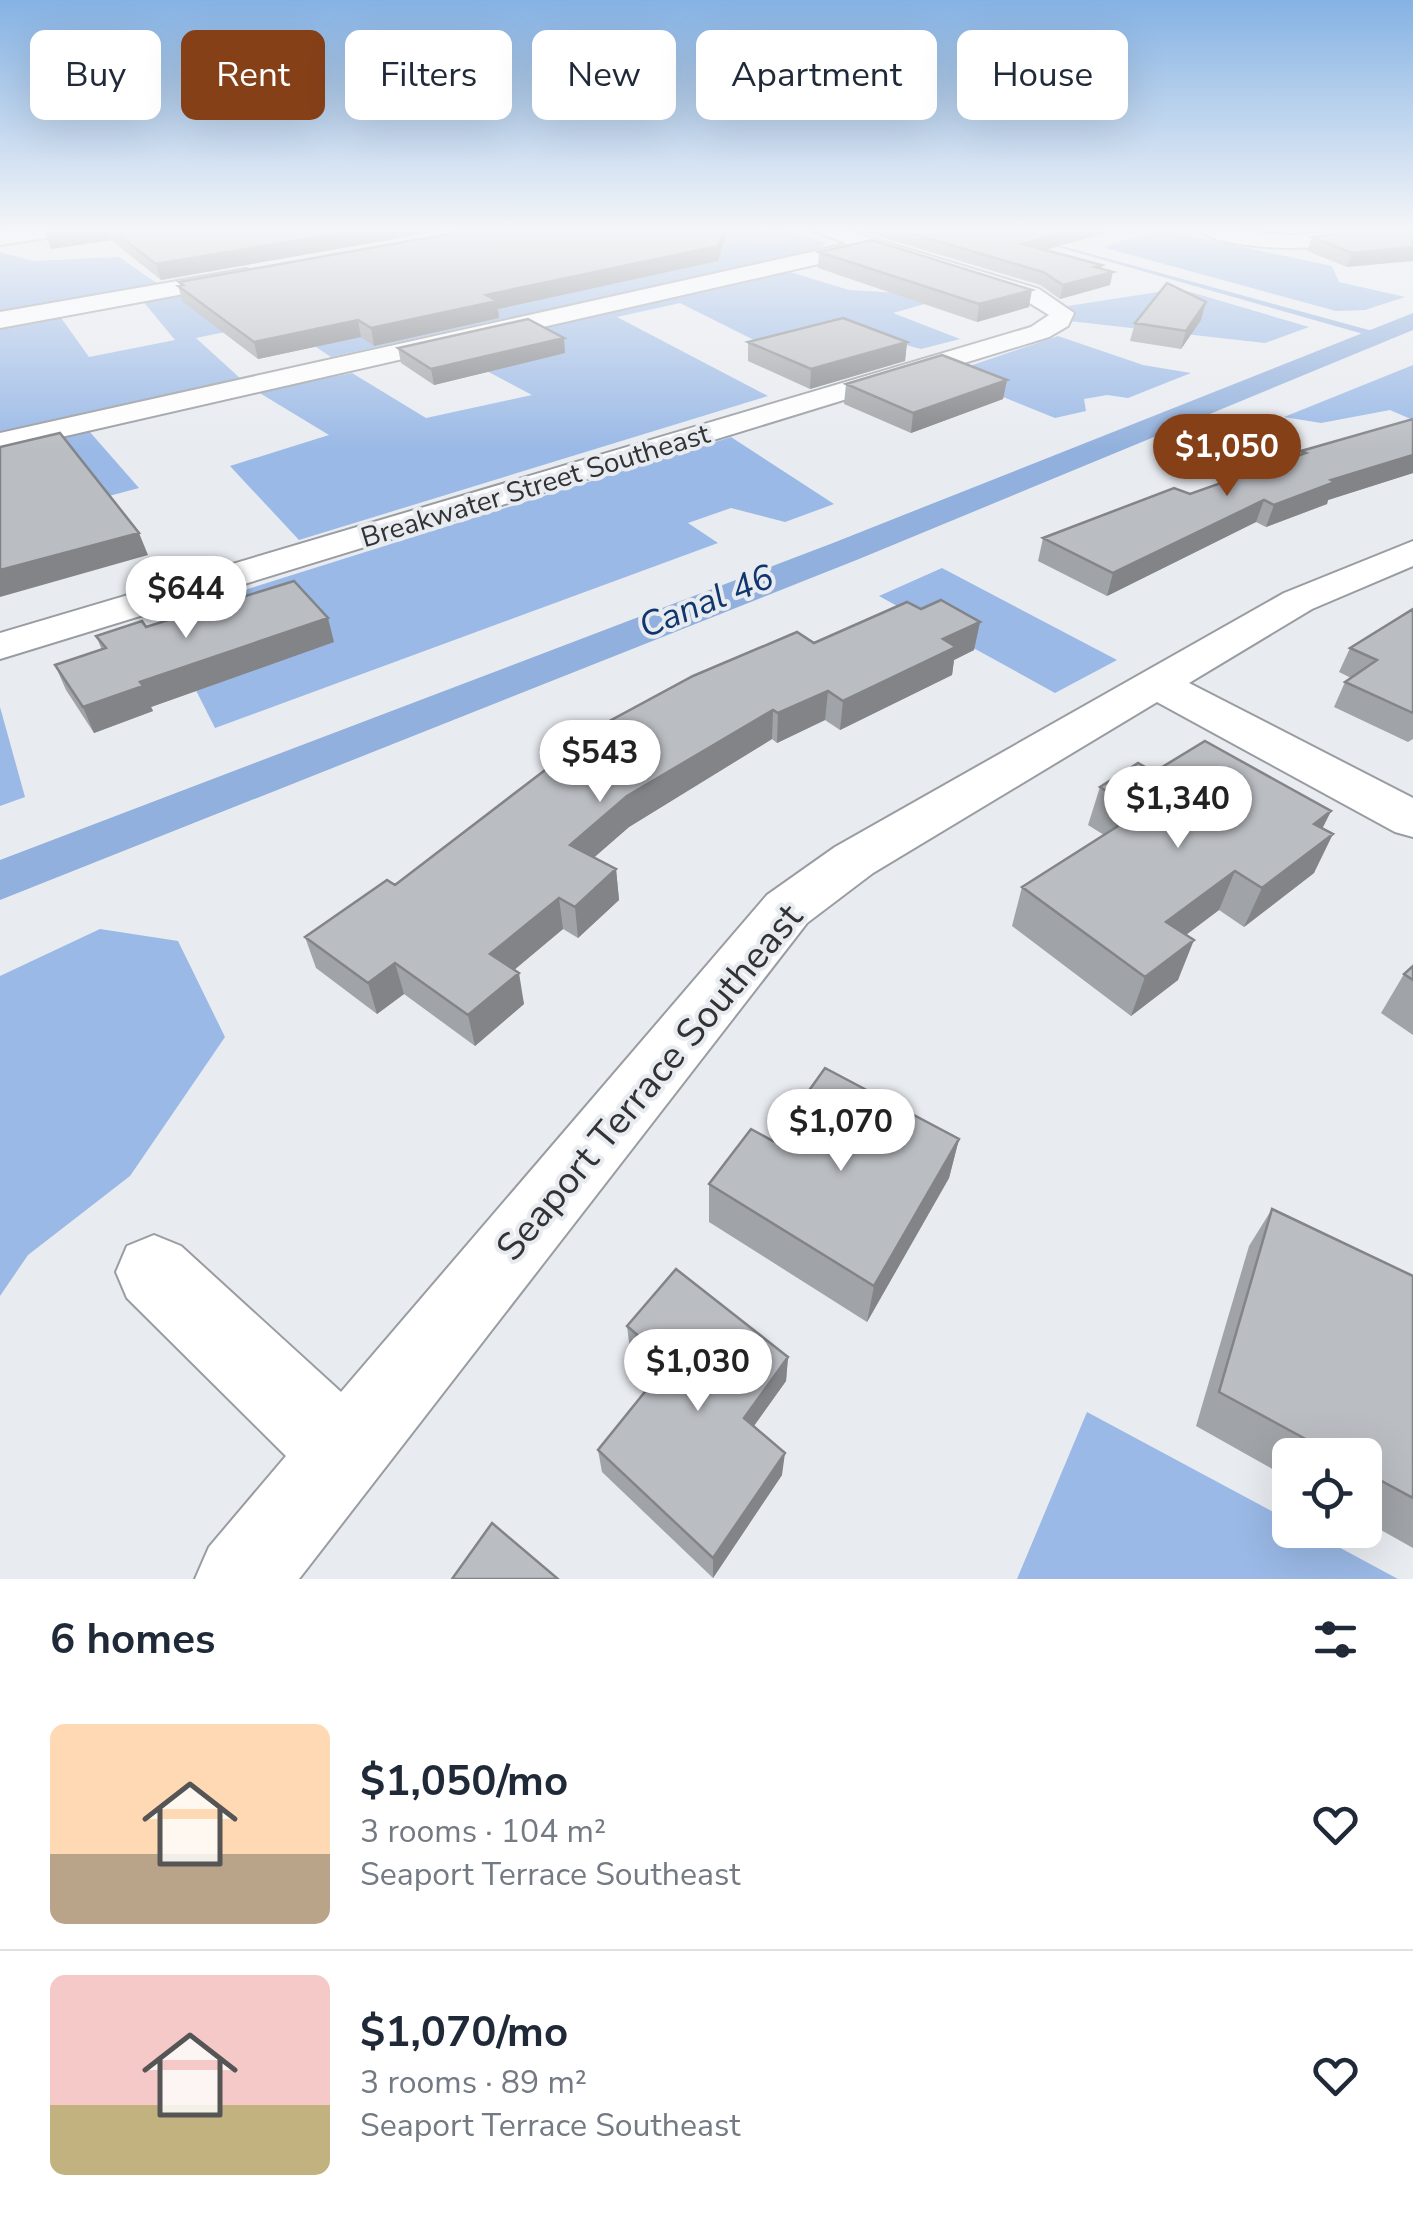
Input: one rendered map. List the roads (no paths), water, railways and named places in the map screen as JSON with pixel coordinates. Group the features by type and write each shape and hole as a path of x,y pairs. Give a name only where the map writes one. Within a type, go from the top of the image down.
{"street":[{"path":"0,320 96,303"},
{"path":"0,442 616,303"},
{"name":"Breakwater Street Southeast","path":"0,646 1040,332 1059,322 1062,313 1045,303"},
{"name":"Seaport Terrace Southeast","path":"241,1579 787,909 854,860 1298,601 1413,552"},
{"path":"1155,684 1413,820"},
{"path":"154,1272 343,1452"}],"waterway":[{"path":"1262,303 1377,335"},
{"name":"Canal 46","path":"0,881 846,551 1413,321"}]}
